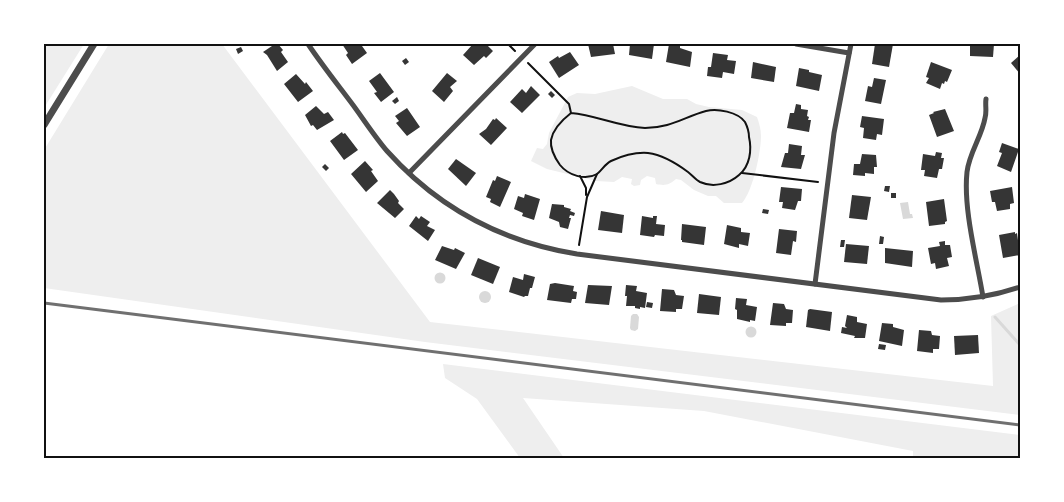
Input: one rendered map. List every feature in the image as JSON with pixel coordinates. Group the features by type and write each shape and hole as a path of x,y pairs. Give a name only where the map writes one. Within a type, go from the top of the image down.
{"street":[{"path":"44,125 94,44"},
{"path":"308,44 387,151 409,173 442,201 461,214 485,227 537,246 577,254 941,300 966,300 1020,287"},
{"path":"409,173 534,44"},
{"path":"796,44 849,54"},
{"path":"815,284 834,133 851,44"},
{"path":"983,297 966,187 967,170 985,118 986,99"}],"path":[{"path":"508,44 515,51"},
{"path":"528,63 566,100 571,113"},
{"path":"571,113 596,117 614,124 645,128 665,126 708,110 723,111 736,115 745,122 749,137 748,162 742,173 731,182 716,184 701,182 670,159 649,153 633,153 609,162 597,174 587,197 579,245"},
{"path":"571,113 557,127 551,139 551,149 564,170 571,174 586,178 597,174"},
{"path":"742,173 818,182"},
{"path":"580,176 586,188 587,197"}],"shaded area":[{"path":"44,44 84,44 44,108"},
{"path":"109,44 222,44 430,322 993,386 991,316 1020,303 1020,415 425,342 44,288 44,150"},
{"path":"632,86 663,99 687,99 696,104 709,107 742,110 757,117 761,133 760,152 750,190 742,203 724,203 716,196 708,196 676,179 667,185 662,185 656,184 655,178 647,176 641,180 640,185 634,186 631,184 632,179 622,177 614,182 596,181 547,169 531,161 537,148 543,149 547,144 549,133 568,97 577,93 595,94"},
{"path":"908,202 910,214 912,214 913,218 903,219 900,203"},
{"path":"440,272 446,278 440,284 434,278"},
{"path":"485,291 491,297 485,303 479,297"},
{"path":"637,314 639,317 638,329 635,331 630,328 631,316"},
{"path":"751,326 757,332 751,338 745,332"},
{"path":"443,364 1020,435 1020,458 913,458 913,451 704,411 523,398 564,458 520,458 477,399 445,378"}],"building":[{"path":"278,44 283,50 281,52 288,62 277,71 263,52"},
{"path":"342,44 364,44 362,46 367,53 352,64"},
{"path":"473,44 486,44 493,51 474,65 463,55"},
{"path":"588,44 613,44 615,54 591,57"},
{"path":"630,44 654,44 652,59 629,55"},
{"path":"669,44 680,46 680,48 692,52 690,67 666,62"},
{"path":"875,44 893,44 889,67 872,64"},
{"path":"970,44 994,44 993,57 970,56"},
{"path":"241,47 243,51 238,54 236,49"},
{"path":"570,52 579,65 559,78 549,62 558,56 559,58"},
{"path":"713,53 728,55 727,60 736,61 734,74 723,72 722,78 707,76 708,67 711,67"},
{"path":"1020,55 1020,74 1011,63"},
{"path":"406,58 409,62 405,65 402,61"},
{"path":"753,62 776,67 774,82 751,78"},
{"path":"931,62 952,70 947,82 942,83 940,89 926,83 929,78 926,77"},
{"path":"799,68 822,75 819,91 796,86"},
{"path":"380,73 394,92 381,102 374,93 377,92 369,81"},
{"path":"447,73 457,81 450,87 453,91 444,102 432,91"},
{"path":"296,74 313,91 298,102 284,84"},
{"path":"874,78 886,80 881,104 865,101 868,86 872,87"},
{"path":"531,86 540,95 522,113 510,102 522,89 526,93"},
{"path":"551,91 555,95 552,98 548,94"},
{"path":"397,97 399,101 395,104 392,101"},
{"path":"796,104 801,105 801,109 808,110 808,120 811,120 809,132 787,128 790,113 794,113"},
{"path":"316,106 324,114 328,112 334,120 317,130 313,125 311,126 305,115"},
{"path":"407,108 420,127 407,136 396,123 399,121 395,116"},
{"path":"945,109 954,131 937,137 929,115"},
{"path":"862,116 884,119 882,135 877,134 876,140 863,138 864,128 860,127"},
{"path":"496,118 507,128 491,145 479,134"},
{"path":"342,132 343,134 345,133 358,150 344,160 330,141"},
{"path":"1002,143 1019,149 1011,172 997,166 1002,153 999,152"},
{"path":"789,144 802,146 801,155 805,155 801,169 781,167 785,153 788,153"},
{"path":"936,152 942,153 941,158 944,158 942,169 939,169 937,178 924,176 925,170 921,170 923,154 935,156"},
{"path":"862,154 876,155 877,167 874,167 874,174 865,173 865,176 853,175 854,164 860,164"},
{"path":"456,159 476,173 466,186 448,169"},
{"path":"365,161 373,170 371,171 378,181 366,192 351,174"},
{"path":"325,164 329,168 326,171 322,167"},
{"path":"497,176 511,182 500,207 490,202 491,199 486,197 493,180 495,181"},
{"path":"885,186 890,186 889,192 884,191"},
{"path":"781,187 802,189 801,201 798,201 795,210 782,208 783,202 779,202"},
{"path":"1012,187 1014,203 1010,204 1010,209 997,211 995,202 992,202 990,191"},
{"path":"390,190 404,209 395,218 377,203"},
{"path":"891,193 896,193 896,198 891,198"},
{"path":"525,194 540,199 534,220 522,216 523,213 514,209 518,196 524,198"},
{"path":"852,195 871,197 867,220 849,218"},
{"path":"944,199 947,221 945,224 929,226 926,202"},
{"path":"552,204 564,205 564,207 571,209 570,211 575,213 574,216 570,215 568,229 560,227 559,222 549,218"},
{"path":"763,209 769,210 768,214 762,213"},
{"path":"601,211 624,215 622,233 598,230"},
{"path":"416,216 419,219 421,216 430,222 427,226 435,230 428,241 409,226"},
{"path":"642,216 653,218 653,216 657,216 656,224 665,225 664,236 640,235"},
{"path":"682,224 706,227 704,245 682,242"},
{"path":"727,225 741,228 741,232 750,233 748,246 739,244 739,248 724,244"},
{"path":"779,229 797,231 796,242 793,241 791,255 776,253"},
{"path":"1015,232 1015,234 1017,233 1020,255 1003,258 999,235"},
{"path":"880,236 884,237 883,244 879,244"},
{"path":"841,240 845,240 844,247 840,247"},
{"path":"945,241 945,245 950,245 952,257 947,258 949,266 936,269 935,263 931,264 928,248 940,246 939,242"},
{"path":"846,244 869,246 867,264 844,262"},
{"path":"442,246 454,250 455,248 465,253 456,269 435,260"},
{"path":"885,248 913,251 912,267 885,263"},
{"path":"478,258 500,267 493,284 471,275"},
{"path":"524,274 535,277 528,296 524,297 509,292 513,277 523,280"},
{"path":"550,284 574,286 573,291 577,292 576,299 572,299 571,303 547,300"},
{"path":"588,285 612,286 609,305 585,303"},
{"path":"626,285 637,286 636,291 647,293 645,308 640,307 640,309 635,308 635,306 626,306"},
{"path":"662,289 674,290 676,295 684,296 682,309 676,309 676,312 660,311"},
{"path":"699,294 721,297 719,315 697,313"},
{"path":"736,298 747,299 746,305 757,307 755,321 750,320 750,322 737,319 737,310 735,309"},
{"path":"647,302 653,303 652,308 646,307"},
{"path":"773,303 784,304 786,309 793,310 792,323 786,323 786,326 770,325"},
{"path":"808,310 832,312 830,331 806,327"},
{"path":"847,315 857,317 857,322 867,324 865,338 854,338 855,336 841,333 842,327 847,328 845,326"},
{"path":"882,323 893,324 893,327 904,330 902,346 879,341"},
{"path":"919,330 931,331 932,335 940,336 939,349 933,349 933,353 917,351"},
{"path":"978,335 979,353 955,355 954,336"},
{"path":"879,344 886,345 885,350 878,349"}],"waterway":[{"path":"995,317 1020,345"}],"railway":[{"path":"44,303 1020,425"}]}
